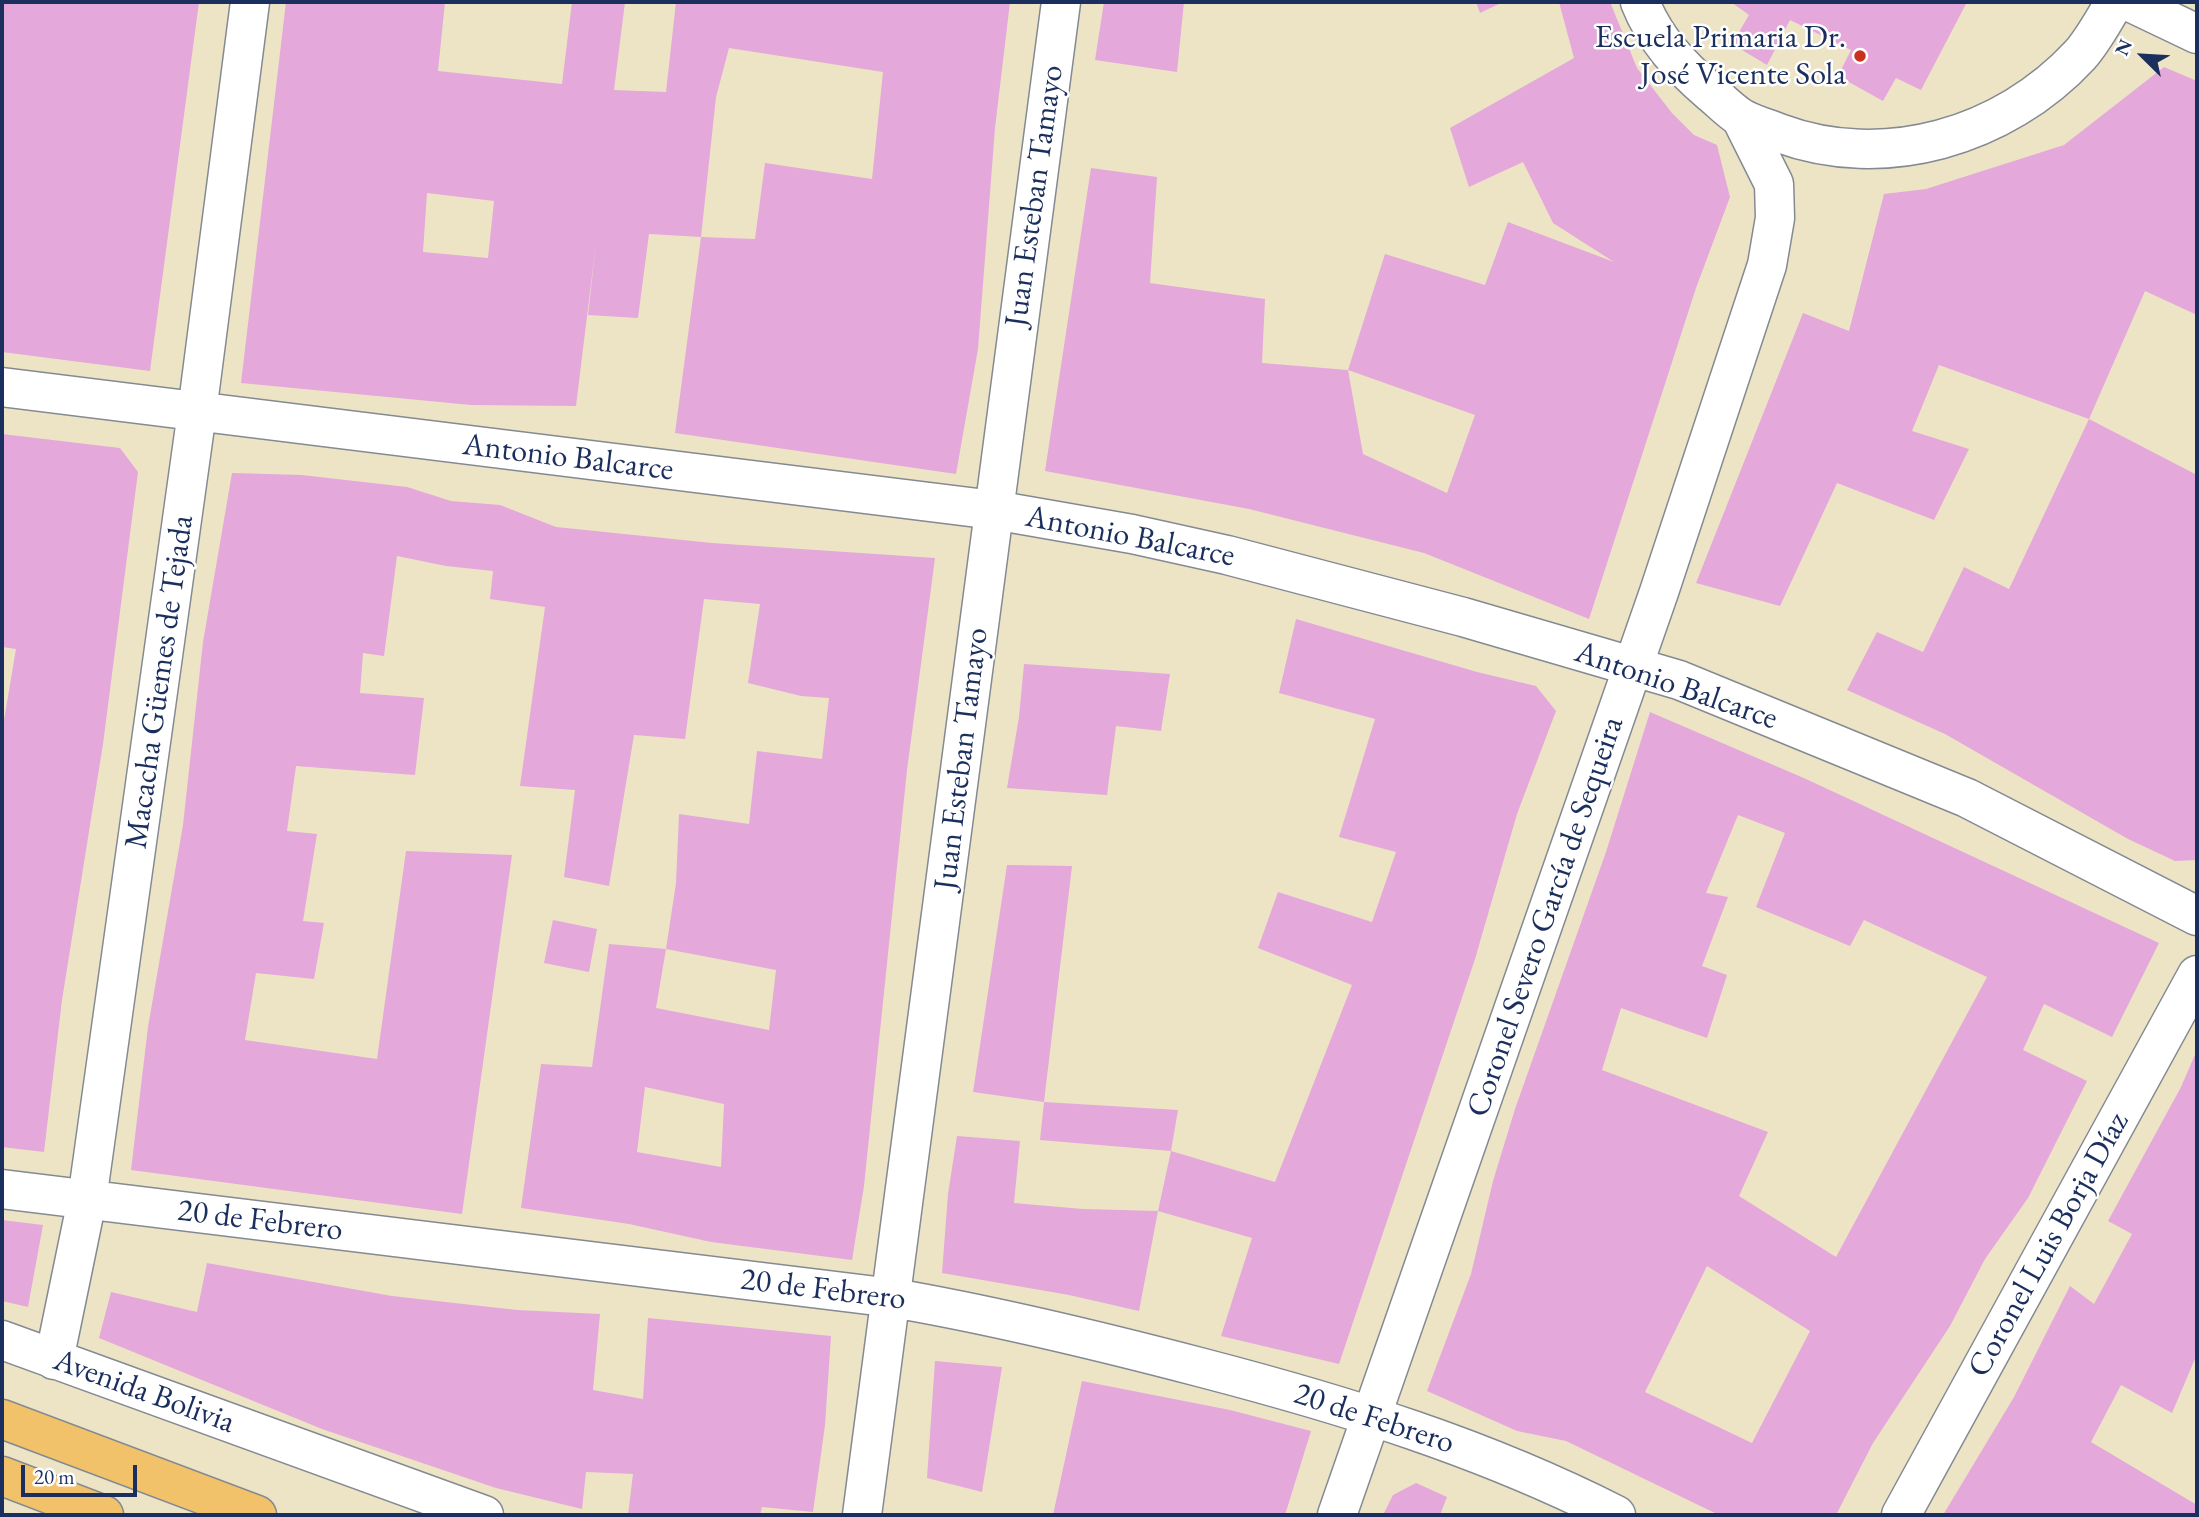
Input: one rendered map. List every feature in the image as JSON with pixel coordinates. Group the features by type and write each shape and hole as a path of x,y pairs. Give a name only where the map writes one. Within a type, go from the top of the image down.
{"main road":[{"path":"2,1419 257,1515"},
{"path":"2,1476 104,1515"}],"street":[{"name":"Macacha Güemes de Tejada","path":"54,1360 87,1200 197,412 250,2"},
{"name":"Juan Esteban Tamayo","path":"862,1515 893,1298 1061,2"},
{"path":"1640,2 1649,24 1678,64 1741,118 1812,145 1880,151 1948,139 2007,112 2053,79 2081,53 2115,2"},
{"path":"2130,2 2197,34"},
{"name":"Coronel Severo García de Sequeira","path":"1337,1515 1632,667 1767,265 1776,218 1774,184 1741,118"},
{"name":"Antonio Balcarce","path":"2,387 994,510 1132,534 1227,555 1462,617 1679,680 1967,798 2197,916"},
{"name":"Coronel Luis Borja Díaz","path":"1901,1515 2197,975"},
{"name":"20 de Febrero","path":"2,1189 893,1298 1075,1334 1374,1415 1558,1486 1616,1515"},
{"name":"Avenida Bolivia","path":"2,1340 484,1515"}],"building":[{"path":"2,2 199,2 150,371 2,352"},
{"path":"286,2 445,2 438,71 562,84 572,2 625,2 614,90 666,92 676,2 1010,2 995,128 978,349 956,474 675,433 701,237 649,234 638,318 588,315 596,243 576,406 471,405 241,383","holes":["729,48 883,72 872,179 765,163 755,239 701,237 716,97","427,193 494,201 488,258 423,252"]},
{"path":"1104,2 1184,2 1177,72 1095,60"},
{"path":"1476,2 1503,2 1480,13"},
{"path":"1559,2 1610,2 1637,68 1672,113 1694,135 1717,145 1730,197 1696,288 1589,619 1424,553 1249,509 1045,471 1091,168 1157,177 1150,283 1265,299 1262,363 1348,370 1385,254 1485,285 1508,222 1614,262 1553,223 1523,162 1469,187 1450,128 1574,58","holes":["1348,370 1475,415 1447,493 1363,454"]},
{"path":"1731,2 1967,2 1921,90 1896,78 1883,101 1838,76 1851,50 1790,20 1767,65 1732,44 1749,15"},
{"path":"2164,67 2197,81 2197,315 2145,291 2089,419 1939,365 1912,431 1969,449 1934,520 1837,483 1780,606 1696,583 1803,313 1849,331 1884,194 1926,189 2064,145"},
{"path":"2089,419 2197,475 2197,860 2175,861 2128,839 1945,734 1847,690 1877,632 1923,652 1964,567 2009,589"},
{"path":"2,434 120,448 138,472 103,744 62,1000 44,1152 2,1147 2,732 16,649 2,647"},
{"path":"232,473 302,475 407,487 451,501 500,505 556,527 712,543 935,558 907,770 864,1186 852,1260 711,1242 629,1224 521,1208 541,1064 592,1067 609,944 666,949 676,883 679,814 749,824 757,751 822,759 829,698 801,696 748,683 760,604 704,599 685,739 634,735 609,886 564,877 575,790 520,786 545,607 490,599 493,571 446,566 397,556 384,656 363,653 360,693 424,698 415,775 296,766 287,831 317,834 303,921 324,923 314,979 256,973 245,1040 377,1059 406,851 512,855 462,1214 131,1170 148,1027 183,825 203,642","holes":["666,949 776,970 769,1030 656,1008","645,1087 724,1104 721,1167 637,1152"]},
{"path":"1296,619 1477,672 1536,686 1556,711 1517,814 1475,959 1339,1364 1221,1336 1252,1238 1158,1211 1171,1151 1275,1182 1352,985 1258,948 1278,892 1372,922 1396,852 1339,837 1375,719 1279,693"},
{"path":"1024,664 1170,674 1161,731 1116,726 1107,795 1007,788 1019,717"},
{"path":"1650,712 1806,779 2159,943 2112,1037 2044,1004 2023,1050 2087,1081 2028,1198 1985,1259 1950,1326 1873,1443 1836,1515 1719,1515 1566,1441 1517,1431 1427,1391 1471,1274 1493,1181 1515,1109 1606,852","holes":["1738,815 1785,833 1756,907 1850,946 1864,920 1987,977 1836,1257 1739,1196 1768,1132 1602,1070 1621,1008 1707,1038 1727,975 1702,966 1728,897 1706,893","1707,1266 1810,1331 1752,1443 1645,1392"]},
{"path":"1007,865 1072,866 1044,1102 973,1092"},
{"path":"553,920 597,929 589,972 544,963"},
{"path":"2197,1050 2197,1354 2172,1413 2121,1385 2091,1442 2197,1505 2197,1515 1943,1515 2014,1397 2070,1286 2094,1304 2132,1234 2108,1221 2181,1087"},
{"path":"1044,1102 1178,1110 1171,1151 1040,1140"},
{"path":"957,1136 1020,1141 1014,1203 1083,1209 1158,1211 1139,1311 1069,1295 942,1273 948,1194"},
{"path":"2,1220 43,1225 28,1307 2,1301"},
{"path":"207,1263 392,1296 517,1310 600,1314 593,1390 643,1399 648,1318 831,1336 825,1425 813,1512 762,1507 760,1515 628,1515 633,1474 586,1472 582,1509 496,1488 322,1429 99,1338 111,1292 197,1312"},
{"path":"935,1361 1002,1367 982,1492 927,1478"},
{"path":"1082,1381 1230,1410 1311,1431 1285,1515 1053,1515"},
{"path":"1416,1483 1447,1497 1440,1515 1383,1515 1393,1495"}],"place":[{"name":"Escuela Primaria Dr. José Vicente Sola","path":"1860,56"}]}
